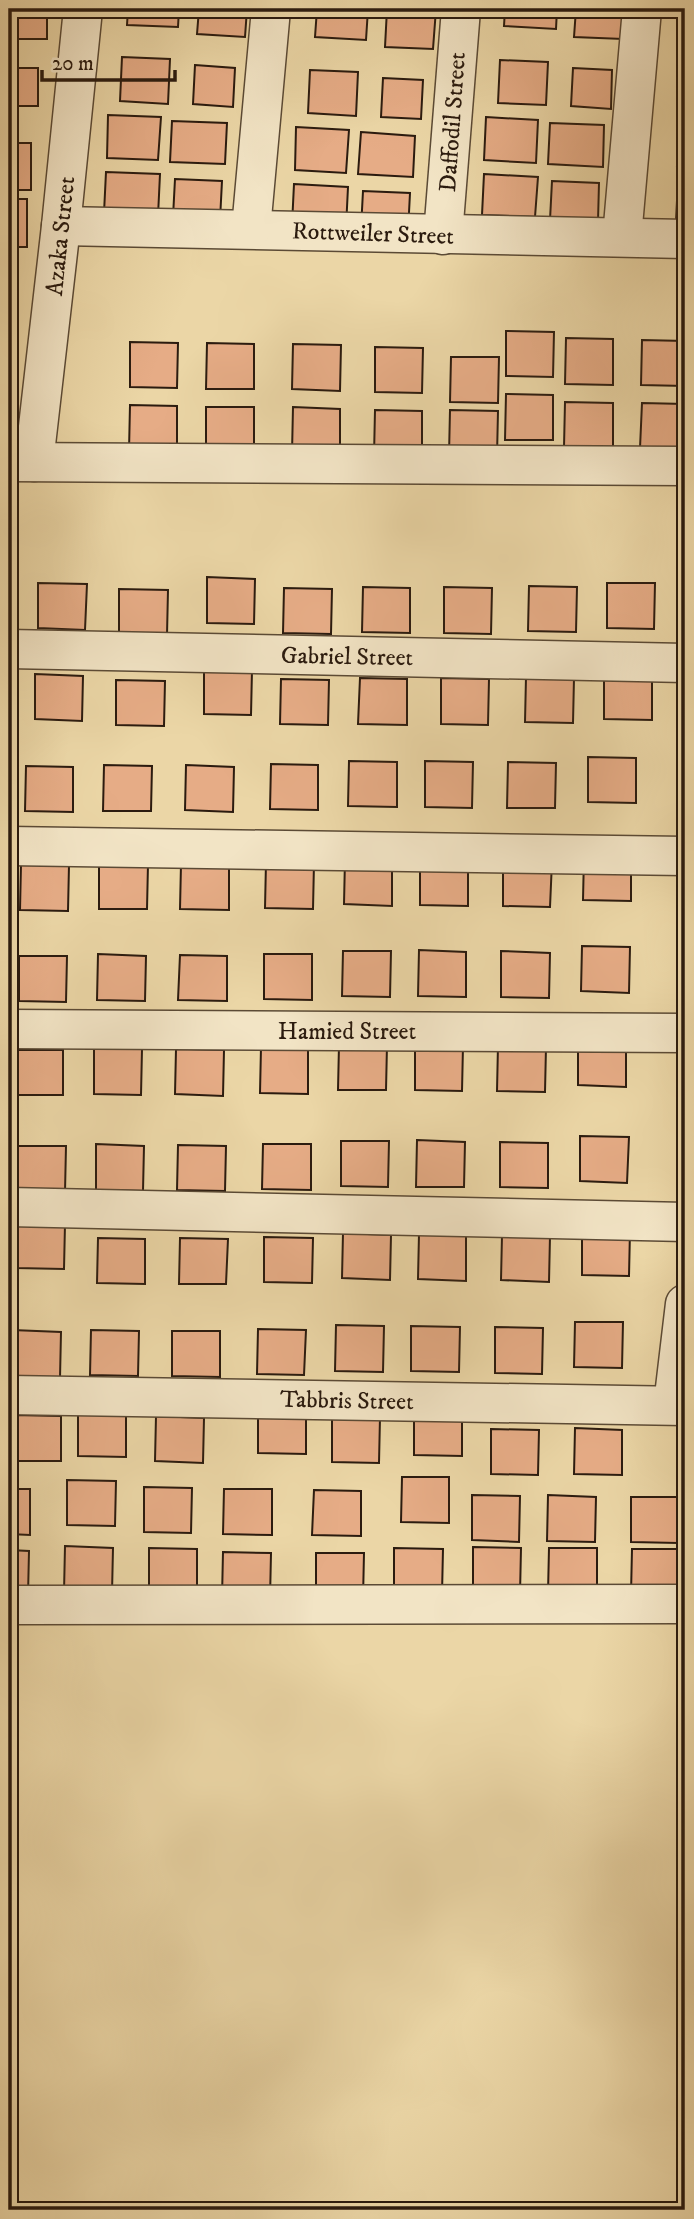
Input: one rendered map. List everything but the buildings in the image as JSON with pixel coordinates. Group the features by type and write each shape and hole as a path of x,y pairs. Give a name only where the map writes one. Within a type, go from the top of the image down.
{"street":[{"name":"Azaka Street","path":"21,462 61,226 83,9"},
{"path":"251,229 271,9"},
{"name":"Daffodil Street","path":"443,235 461,9"},
{"path":"622,237 642,9"},
{"name":"Rottweiler Street","path":"61,226 685,239"},
{"path":"21,462 685,466"},
{"name":"Gabriel Street","path":"9,649 685,663"},
{"path":"9,846 685,856"},
{"name":"Hamied Street","path":"9,1030 685,1033"},
{"path":"9,1207 685,1222"},
{"path":"679,1406 685,1304"},
{"name":"Tabbris Street","path":"9,1395 679,1406"},
{"path":"9,1605 685,1604"}]}
